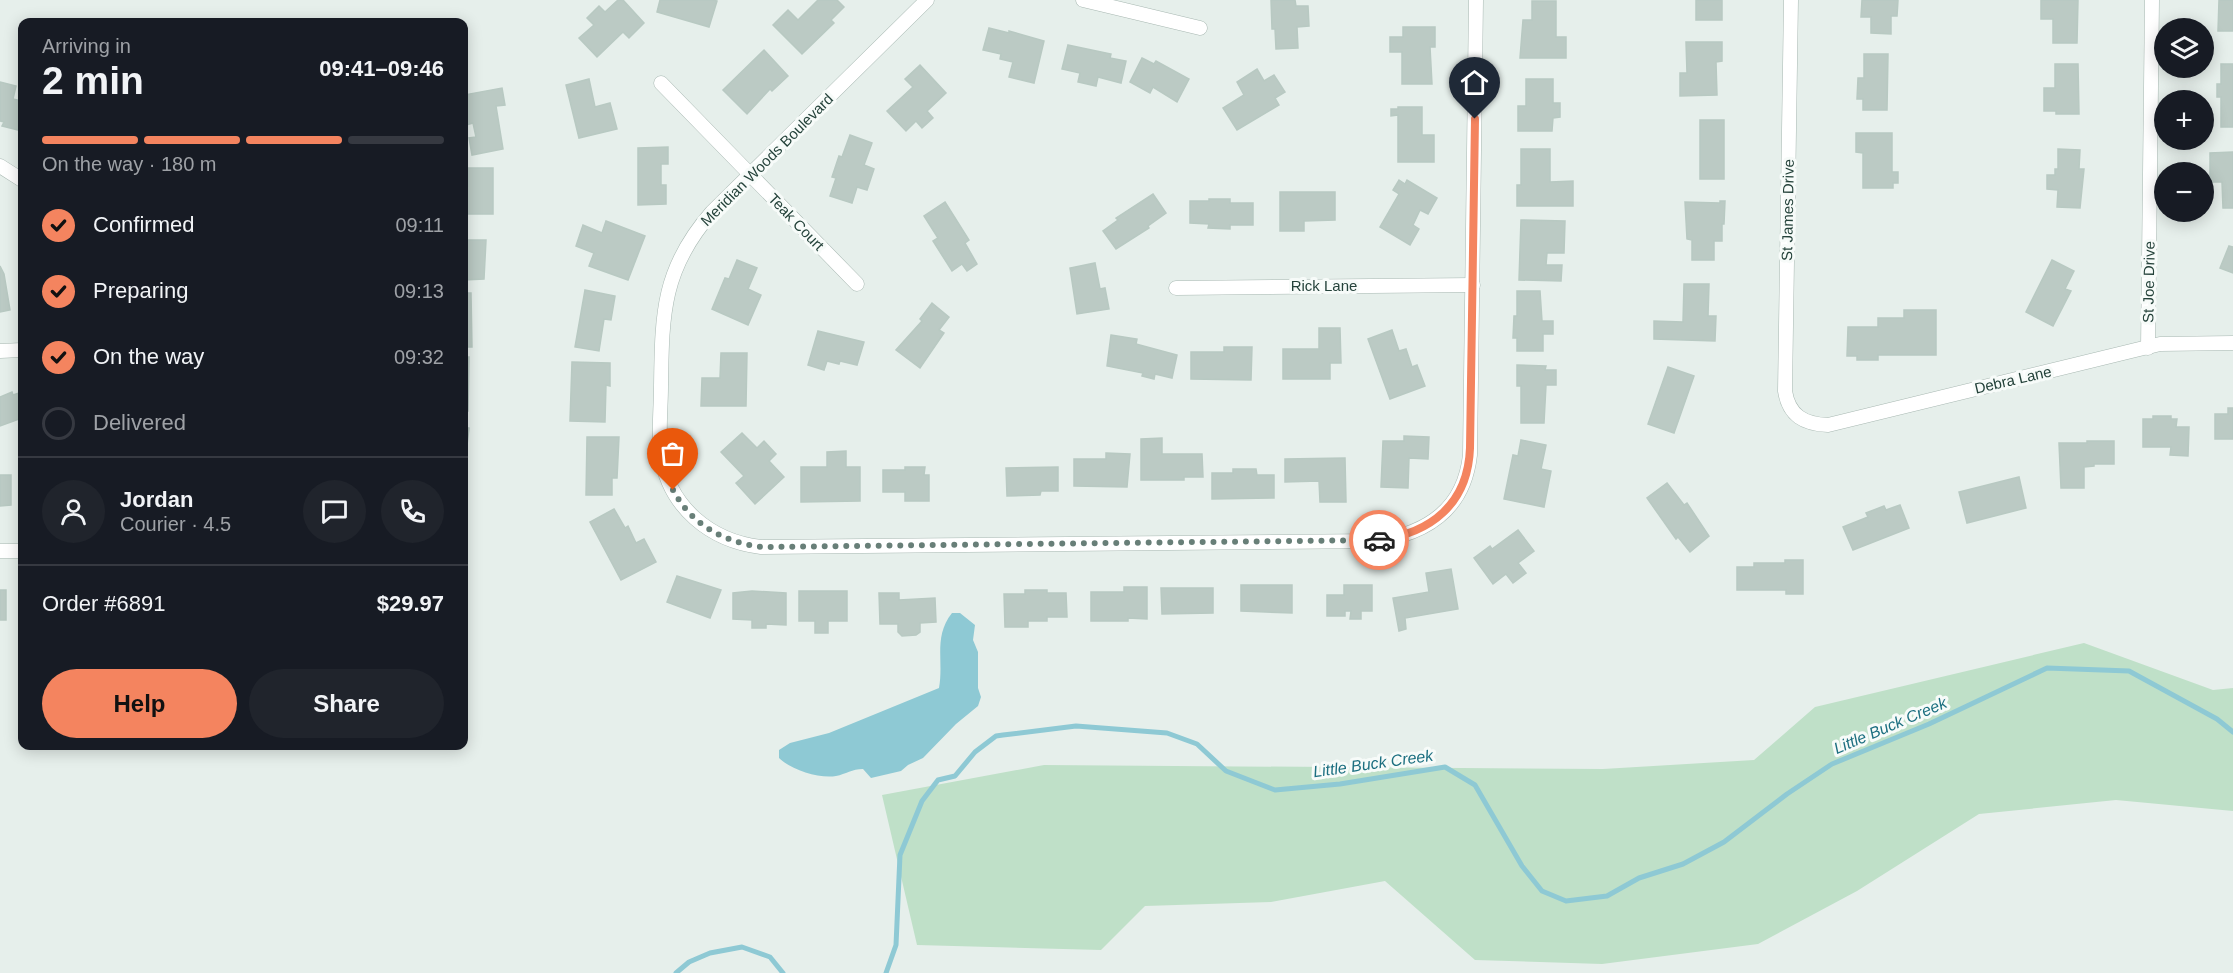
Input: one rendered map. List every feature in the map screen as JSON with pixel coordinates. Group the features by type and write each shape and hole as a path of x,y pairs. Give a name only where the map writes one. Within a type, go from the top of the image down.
{"street":[{"name":"Meridian Woods Boulevard","path":"927,0 712,212 688,244 674,274 664,306 662,329 661,456 673,490 681,503 696,520 719,536 761,547 1377,541 1415,532 1429,525 1459,493 1469,461 1476,0"},
{"path":"1083,0 1200,28"},
{"name":"St James Drive","path":"1791,0 1785,391 1789,406 1796,417"},
{"name":"St Joe Drive","path":"2148,348 2152,0"},
{"name":"Teak Court","path":"660,83 857,284"},
{"path":"0,166 18,177"},
{"name":"Rick Lane","path":"1176,288 1473,285"},
{"name":"Debra Lane","path":"1796,417 1812,424 1828,425 2160,344 2233,343"},
{"path":"0,351 18,350"},
{"path":"0,551 18,551"}],"green space":[{"path":"2084,643 2213,690 2233,688 2233,811 2116,800 1979,814 1857,891 1758,944 1602,964 1475,960 1385,881 1271,902 1145,906 1101,950 917,945 882,795 1044,765 1603,769 1754,760 1815,707"}],"water":[{"path":"952,613 960,613 975,625 973,640 978,652 978,688 981,697 978,706 956,724 923,758 901,771 871,778 863,769 829,777 814,775 798,770 779,758 779,750 790,743 829,733 939,688 941,640 946,622"}],"building":[{"path":"618,0 623,0 644,23 629,38 623,32 597,57 579,38 594,25 587,18 599,6 605,12"},
{"path":"660,0 717,1 709,27 657,12"},
{"path":"818,0 837,0 844,7 831,20 834,23 802,54 773,25 788,10 798,20"},
{"path":"1271,0 1295,0 1296,6 1308,6 1309,26 1297,27 1298,48 1276,49 1275,29 1272,29"},
{"path":"1696,0 1722,0 1722,20 1696,20"},
{"path":"1862,0 1898,0 1897,16 1891,16 1891,34 1871,33 1871,17 1861,17"},
{"path":"2041,0 2078,0 2077,43 2053,43 2053,19 2041,19"},
{"path":"2219,0 2233,0 2233,31 2218,31"},
{"path":"1532,1 1556,1 1556,37 1566,37 1566,58 1520,58 1523,20 1532,20"},
{"path":"1403,27 1435,27 1435,47 1430,47 1432,84 1402,84 1402,52 1390,52 1390,37 1403,37"},
{"path":"989,28 1044,41 1034,83 1009,77 1013,62 1000,59 1001,54 983,50"},
{"path":"1686,42 1722,42 1722,61 1716,62 1717,95 1680,96 1680,73 1687,73"},
{"path":"1068,45 1111,54 1110,58 1126,61 1121,83 1098,77 1096,86 1078,82 1080,73 1062,69"},
{"path":"764,50 788,76 772,91 770,89 747,114 723,90"},
{"path":"1864,54 1888,54 1887,110 1863,110 1863,99 1857,99 1858,78 1864,78"},
{"path":"1142,58 1154,64 1156,61 1189,79 1177,102 1153,87 1150,93 1130,82"},
{"path":"2055,64 2078,64 2079,114 2056,114 2056,111 2044,111 2044,88 2055,88"},
{"path":"2221,64 2233,64 2233,127 2221,127 2221,97 2217,97 2217,84 2221,84"},
{"path":"920,65 946,93 927,111 933,118 922,128 916,121 906,131 887,111 913,87 905,79"},
{"path":"1257,69 1264,81 1274,75 1285,92 1275,98 1279,105 1237,130 1223,108 1244,95 1237,82"},
{"path":"589,79 595,107 610,103 617,129 579,138 566,85"},
{"path":"1526,79 1553,79 1553,103 1560,103 1560,117 1553,118 1552,131 1518,131 1518,106 1526,106"},
{"path":"0,82 16,86 13,99 18,100 18,130 2,126 4,122 0,121"},
{"path":"502,88 505,105 496,106 503,149 472,155 469,138 476,137 473,123 468,124 468,94"},
{"path":"1398,107 1422,107 1422,135 1434,135 1434,162 1398,162 1398,115 1391,116 1391,109 1398,109"},
{"path":"1700,120 1724,120 1724,179 1700,179"},
{"path":"1856,133 1892,133 1892,172 1898,172 1898,183 1893,183 1893,188 1863,188 1863,153 1856,152"},
{"path":"850,135 872,143 864,165 874,169 867,190 857,187 852,203 830,196 836,178 832,177 839,156 842,157"},
{"path":"668,147 668,164 661,164 661,185 666,185 666,204 638,205 638,148"},
{"path":"1521,149 1550,149 1550,182 1573,181 1573,206 1517,206 1517,185 1521,185"},
{"path":"2058,149 2080,150 2079,169 2084,169 2080,208 2057,207 2058,190 2047,189 2047,175 2055,175 2055,169 2058,169"},
{"path":"2233,152 2233,208 2223,208 2222,182 2214,182 2214,162 2210,162 2210,153"},
{"path":"468,168 493,168 493,214 468,214"},
{"path":"1399,180 1405,184 1407,180 1437,198 1428,214 1420,210 1413,225 1419,229 1410,245 1380,227 1399,194 1393,190"},
{"path":"1280,192 1335,192 1335,220 1304,221 1304,231 1280,231"},
{"path":"1153,194 1166,213 1148,226 1149,228 1116,249 1103,231 1118,220 1116,218"},
{"path":"1209,199 1230,199 1230,203 1253,203 1253,225 1230,225 1230,229 1208,228 1209,224 1190,223 1190,201 1209,201"},
{"path":"1720,201 1725,201 1724,224 1722,224 1722,241 1714,241 1714,260 1692,260 1692,240 1687,239 1685,202 1720,203"},
{"path":"945,202 969,240 965,243 977,264 967,271 962,264 952,271 933,241 938,238 924,216"},
{"path":"1521,220 1565,221 1564,253 1547,253 1546,265 1562,265 1561,281 1519,280"},
{"path":"606,221 645,236 628,280 589,266 594,253 576,246 583,225 602,233"},
{"path":"468,240 486,240 484,279 468,280"},
{"path":"2229,246 2233,247 2233,273 2220,268"},
{"path":"737,260 757,268 748,289 761,295 748,325 712,309 725,278 729,279"},
{"path":"2052,260 2074,271 2065,289 2071,291 2053,326 2026,312"},
{"path":"1095,263 1100,289 1105,288 1109,309 1077,314 1070,268"},
{"path":"0,266 4,274 10,310 0,312"},
{"path":"1684,284 1709,284 1708,316 1716,316 1715,341 1654,339 1654,321 1683,322"},
{"path":"585,290 615,296 611,320 604,319 599,351 575,347"},
{"path":"1517,291 1540,291 1542,321 1553,321 1553,334 1543,334 1543,351 1517,351 1517,338 1513,338 1514,316 1517,316"},
{"path":"468,293 471,293 472,347 468,347"},
{"path":"932,303 949,317 939,330 944,333 920,368 896,350 922,321 920,319"},
{"path":"1904,310 1936,310 1936,355 1878,355 1878,360 1857,360 1857,356 1847,356 1848,327 1878,327 1878,318 1904,318"},
{"path":"1319,328 1340,328 1341,363 1330,363 1330,379 1283,379 1283,349 1319,349"},
{"path":"1392,330 1399,351 1406,349 1412,367 1417,365 1425,386 1390,399 1368,339"},
{"path":"818,331 864,342 857,365 827,361 824,370 808,365"},
{"path":"1111,335 1137,339 1136,344 1177,355 1172,378 1155,374 1154,379 1142,376 1143,373 1107,366"},
{"path":"1224,347 1252,347 1251,380 1191,379 1191,352 1224,352"},
{"path":"721,353 747,353 746,406 701,406 702,378 720,378"},
{"path":"468,357 469,357 468,411"},
{"path":"572,362 610,363 610,386 606,385 605,422 570,421"},
{"path":"1517,365 1546,366 1545,370 1556,370 1556,385 1546,385 1544,423 1521,423 1521,386 1517,386"},
{"path":"1668,367 1694,376 1674,433 1648,424"},
{"path":"12,392 13,395 18,393 18,419 0,426 0,397"},
{"path":"2228,408 2233,408 2233,439 2215,439 2215,414 2228,414"},
{"path":"2153,416 2171,416 2171,419 2177,419 2176,427 2189,427 2188,456 2170,455 2171,447 2143,447 2143,419 2153,419"},
{"path":"742,433 757,448 764,441 776,454 769,461 784,477 755,504 736,483 744,476 721,452"},
{"path":"1404,436 1429,437 1428,459 1409,458 1408,488 1381,487 1383,441 1404,441"},
{"path":"587,437 619,437 617,478 612,478 612,495 586,495"},
{"path":"1162,438 1162,454 1202,454 1203,477 1184,477 1184,480 1141,480 1141,439"},
{"path":"1521,440 1546,445 1541,469 1551,471 1544,507 1504,499 1513,455 1518,456"},
{"path":"2087,441 2114,441 2114,464 2094,464 2094,466 2084,467 2084,488 2061,488 2059,443 2087,443"},
{"path":"846,451 846,467 860,467 860,501 801,502 801,467 827,467 827,452"},
{"path":"1106,453 1130,454 1127,487 1074,486 1074,459 1106,459"},
{"path":"1345,458 1346,502 1320,502 1319,481 1285,482 1285,459"},
{"path":"905,467 925,467 924,475 929,475 929,501 905,501 905,492 883,492 883,470 905,470"},
{"path":"1058,467 1058,491 1041,491 1040,495 1007,496 1006,468"},
{"path":"1233,469 1256,469 1257,475 1274,475 1274,498 1212,499 1212,473 1233,473"},
{"path":"0,475 11,475 11,505 0,506"},
{"path":"2019,477 2026,508 1967,523 1959,492"},
{"path":"1667,483 1684,505 1687,503 1709,536 1690,552 1678,537 1676,539 1647,498"},
{"path":"1900,505 1909,528 1853,550 1843,527 1868,517 1866,513 1884,506 1886,510"},
{"path":"614,509 625,528 628,526 636,543 644,539 656,562 621,580 590,522"},
{"path":"1518,530 1534,551 1518,563 1526,573 1513,583 1506,574 1493,584 1474,558 1490,546 1492,549"},
{"path":"1785,560 1803,560 1803,594 1786,594 1786,590 1737,590 1737,567 1754,567 1754,563 1785,563"},
{"path":"1451,569 1458,609 1405,618 1406,629 1399,631 1393,598 1429,592 1426,573"},
{"path":"677,576 721,590 710,618 667,602"},
{"path":"1241,585 1292,585 1292,613 1241,611"},
{"path":"1344,585 1372,585 1372,611 1361,611 1361,619 1350,619 1351,611 1345,611 1345,616 1327,616 1327,595 1344,595"},
{"path":"1124,587 1147,587 1147,619 1091,621 1091,592 1124,592"},
{"path":"1161,588 1213,588 1213,613 1162,614"},
{"path":"0,590 6,590 6,620 0,620"},
{"path":"1025,590 1066,593 1067,617 1047,617 1047,621 1028,621 1028,627 1005,627 1004,594 1025,594"},
{"path":"752,591 786,593 786,625 766,624 766,628 752,628 752,620 733,619 733,593"},
{"path":"799,591 847,591 847,621 828,621 828,633 815,633 815,621 799,621"},
{"path":"879,593 899,593 899,600 935,598 936,622 920,623 920,632 916,635 902,636 898,632 898,624 880,624"}],"waterway":[{"name":"Little Buck Creek","path":"886,973 896,945 900,855 922,801 938,780 955,776 975,752 996,736 1076,726 1167,733 1197,744 1226,771 1275,790 1340,784 1445,767 1475,785 1522,866 1542,891 1566,901 1607,896 1639,878 1683,864 1724,842 1787,794 1832,764 1929,724 2047,668 2129,671 2217,719 2233,732"},
{"name":"Little Buck Creek","path":"676,973 689,962 710,953 742,947 770,957 783,973"}],"way so far":[{"path":"673,490 687,512 719,536 761,547 1379,540"}],"route":[{"path":"1379,540 1400,537 1429,525 1459,493 1468,468 1475,119"}]}
